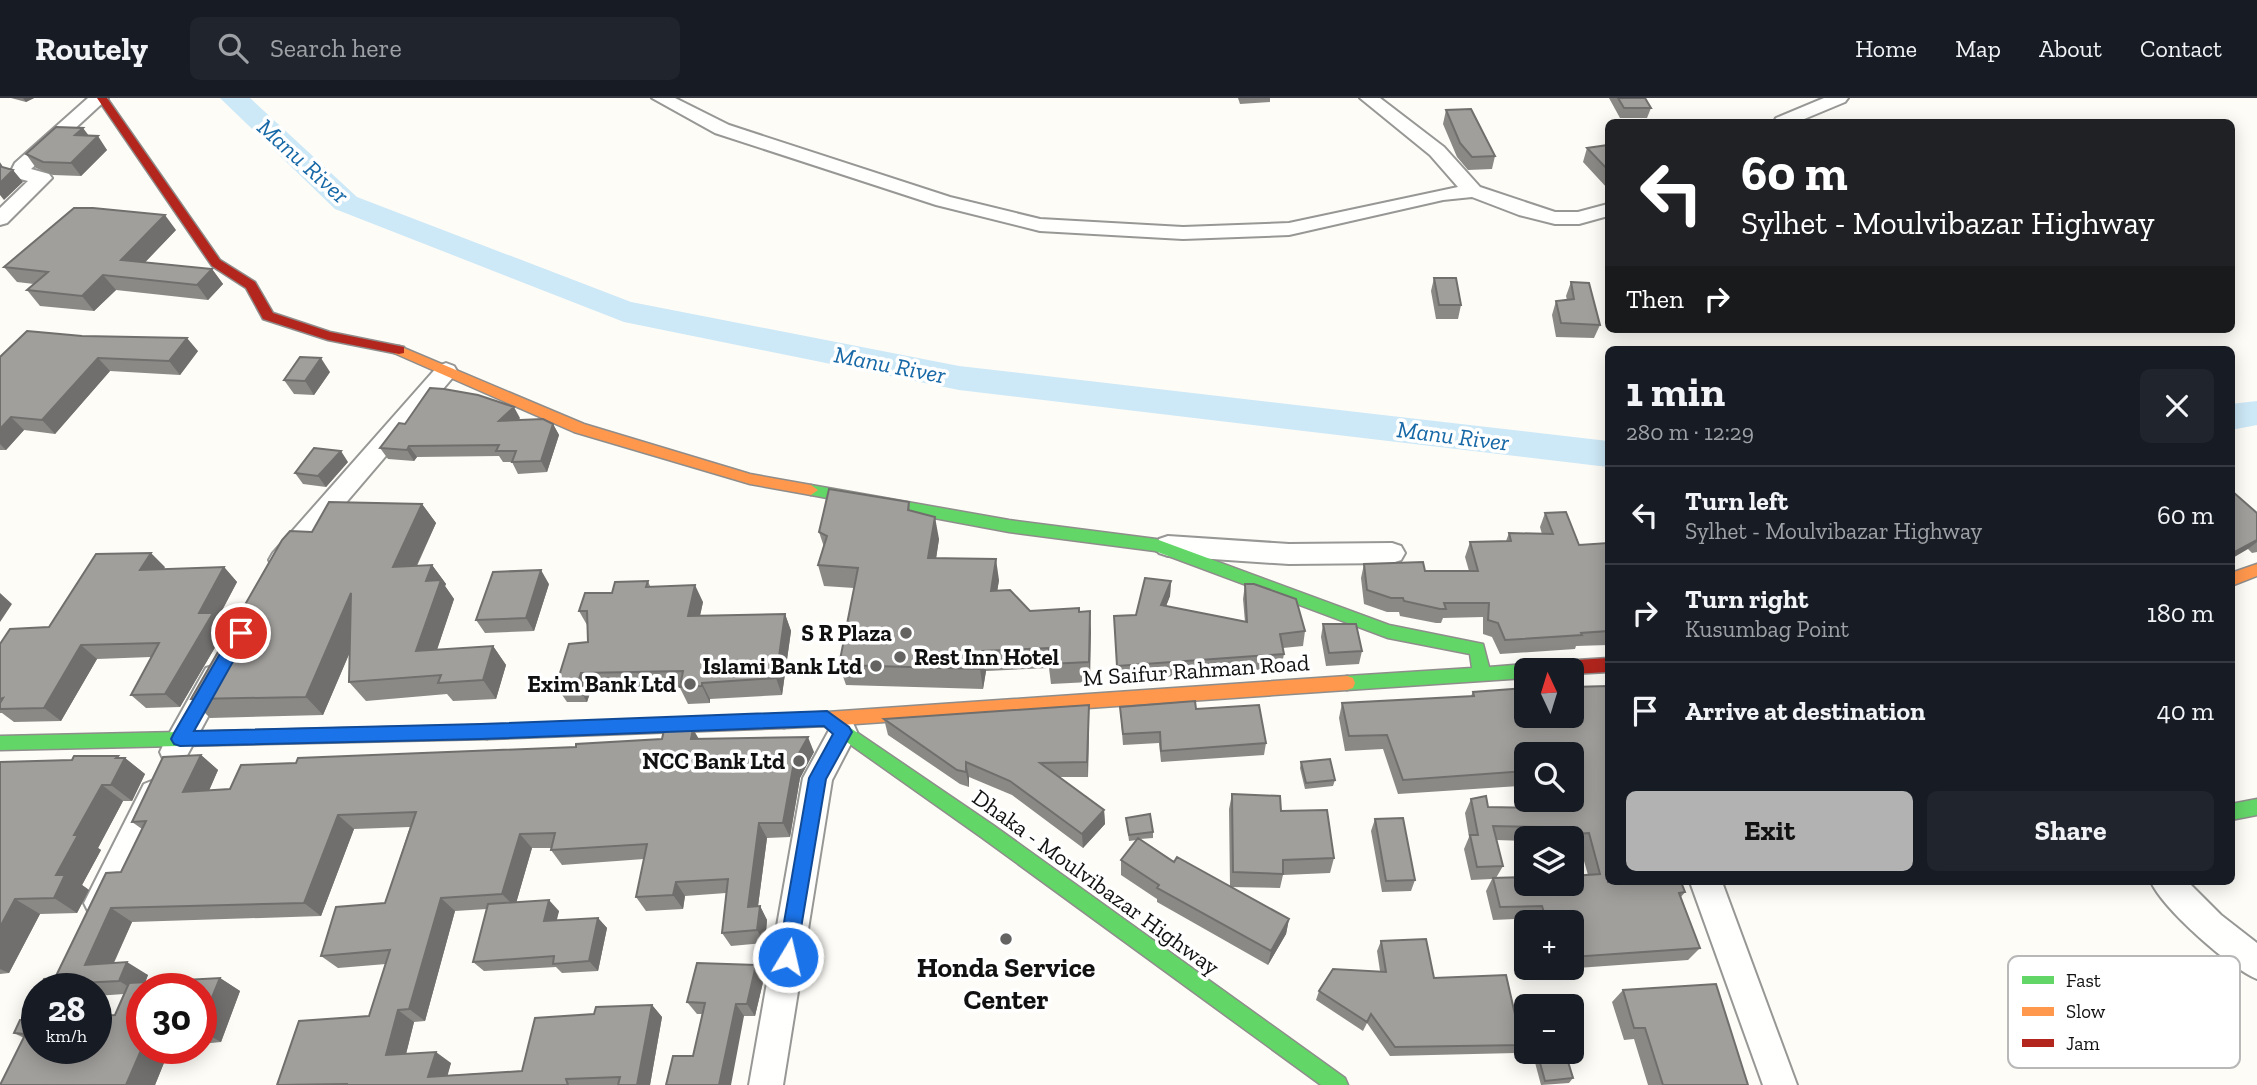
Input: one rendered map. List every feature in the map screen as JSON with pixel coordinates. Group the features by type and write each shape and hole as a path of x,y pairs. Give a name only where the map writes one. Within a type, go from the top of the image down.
{"main road":[{"path":"101,98 216,263 251,285 268,316 328,336 402,351 579,428 750,479 1009,526 1156,545 1388,631 1477,649 1482,674"},
{"path":"2235,578 2257,570"},
{"name":"M Saifur Rahman Road","path":"1584,666 1605,665"},
{"name":"M Saifur Rahman Road","path":"0,743 835,725 1514,671"},
{"name":"Dhaka - Moulvibazar Highway","path":"835,725 988,831 1338,1085"},
{"path":"2235,811 2257,807"}],"street":[{"path":"0,219 42,178 20,173 22,167 101,98"},
{"path":"660,98 722,129 943,201 1040,225 1183,233 1289,229 1443,194 1473,191 1498,198 1526,211 1555,218 1579,218 1605,211"},
{"path":"1369,98 1437,151 1473,191"},
{"path":"1790,119 1839,98"},
{"path":"268,585 287,551 446,372"},
{"path":"1156,545 1289,554 1392,552"},
{"path":"89,926 180,739 230,651"},
{"path":"766,1085 818,778 835,725"},
{"path":"1707,885 1780,1085"},
{"path":"2170,885 2210,926 2257,963"}],"building":[{"path":"1618,98 1645,98 1651,108 1624,108"},
{"path":"1471,109 1495,156 1472,157 1460,143 1446,110"},
{"path":"56,127 83,128 75,135 98,136 71,163 43,162 26,154"},
{"path":"1605,145 1605,167 1587,148"},
{"path":"0,164 13,170 0,183"},
{"path":"74,208 165,215 121,260 212,269 197,285 103,275 82,296 27,290 48,272 4,267"},
{"path":"1434,278 1456,278 1461,305 1439,305"},
{"path":"1571,282 1589,283 1600,325 1561,323 1556,301 1574,299"},
{"path":"27,331 82,336 187,338 169,361 98,358 42,420 11,417 0,429 0,357"},
{"path":"300,357 321,358 305,381 284,380"},
{"path":"430,388 478,395 514,407 499,421 543,419 553,424 541,461 512,462 516,451 496,451 499,445 409,446 407,450 380,448 399,423 405,424"},
{"path":"314,448 341,451 318,476 295,473"},
{"path":"829,489 909,502 908,510 935,517 928,558 996,559 991,591 1010,590 1030,611 1079,608 1079,612 1090,611 1089,662 1049,664 1049,648 982,651 980,669 839,665 858,568 818,565 827,536 819,532"},
{"path":"2235,494 2257,513 2257,540 2235,552"},
{"path":"329,502 422,504 393,567 432,565 426,581 441,580 416,651 493,646 483,680 438,683 441,675 349,682 351,593 306,697 191,699 282,540 290,531 312,532"},
{"path":"1566,512 1579,545 1605,543 1605,631 1505,640 1498,623 1488,620 1489,603 1444,603 1446,609 1440,609 1367,590 1364,564 1423,562 1425,571 1478,571 1470,542 1511,541 1509,533 1553,534 1545,513"},
{"path":"151,553 140,570 224,567 199,613 213,613 165,694 131,695 159,643 81,645 44,708 0,709 3,698 0,699 0,644 10,629 49,627 96,554"},
{"path":"541,570 526,618 476,620 493,572"},
{"path":"1145,578 1171,581 1161,605 1247,622 1245,584 1254,584 1296,599 1305,631 1280,634 1284,654 1117,666 1114,616 1136,615"},
{"path":"648,581 646,587 695,585 688,616 785,614 776,678 680,687 683,671 581,673 577,685 556,686 569,644 588,642 587,611 579,611 585,593 612,593 615,582"},
{"path":"1323,624 1356,624 1362,651 1329,653"},
{"path":"1605,686 1605,885 1682,885 1685,892 1679,893 1700,948 1584,956 1584,910 1543,910 1542,906 1500,907 1493,878 1514,877 1514,896 1584,896 1584,875 1600,874 1589,833 1584,833 1584,826 1493,826 1503,866 1477,867 1470,835 1478,835 1471,799 1486,796 1488,807 1514,808 1514,812 1584,812 1584,742 1514,742 1514,772 1403,780 1387,735 1349,736 1342,703 1474,696 1473,692 1514,689 1514,728 1584,728 1584,687"},
{"path":"1195,701 1196,709 1259,705 1266,743 1161,751 1160,732 1123,734 1120,707"},
{"path":"1089,705 1087,762 1040,763 1104,810 1082,834 1010,781 966,762 966,772 957,770 884,719"},
{"path":"693,729 691,739 808,737 794,762 783,823 759,823 748,907 760,906 757,930 722,933 728,879 676,882 673,895 636,897 647,844 551,850 555,833 520,834 502,894 441,898 409,1009 398,1010 386,1055 436,1052 428,1077 522,1071 535,1018 594,1014 596,1007 652,1005 637,1085 618,1085 620,1077 566,1079 568,1085 277,1085 299,1021 369,1016 390,950 321,956 336,907 385,903 416,812 338,815 304,903 111,908 85,965 127,962 119,981 112,981 112,973 57,973 106,873 121,872 146,821 132,822 163,757 201,755 183,792 230,789 241,765 296,763 298,758 576,747 576,744 662,739 664,730"},
{"path":"74,756 125,758 111,785 102,785 74,835 78,835 56,875 65,875 54,898 15,899 0,927 0,762 72,760"},
{"path":"1330,759 1335,780 1306,783 1301,762"},
{"path":"1232,794 1280,796 1281,811 1327,810 1334,858 1283,860 1283,874 1233,872"},
{"path":"1150,814 1153,832 1129,835 1126,818"},
{"path":"1403,818 1415,880 1386,881 1375,819"},
{"path":"1138,838 1174,862 1177,857 1289,919 1271,951 1157,888 1159,885 1121,860"},
{"path":"549,900 544,921 598,918 589,961 553,964 554,956 473,962 488,904"},
{"path":"1426,939 1434,978 1506,975 1514,1010 1514,1045 1395,1047 1371,1014 1367,1022 1319,991 1333,969 1386,972 1381,941"},
{"path":"697,963 756,965 747,1004 736,1004 719,1085 666,1085 673,1056 693,1056 705,1003 687,1002"},
{"path":"1716,984 1748,1085 1663,1085 1645,1028 1634,1028 1623,990"},
{"path":"126,990 126,1064 135,1064 126,1085 0,1085 21,1043 21,1064 112,1064 112,1015 115,1015"},
{"path":"20,1020 21,1034 14,1033"},
{"path":"1540,1064 1569,1064 1573,1078 1545,1081"}],"waterway":[{"name":"Manu River","path":"234,98 346,203 624,311 959,378 1605,454"},
{"name":"Manu River","path":"2235,416 2257,413"}],"traffic: fast":[{"path":"811,490 1009,526 1156,545 1388,631 1477,649 1482,674"},
{"path":"1347,683 1514,672"},
{"path":"784,721 827,719 987,831 1338,1085"},
{"path":"0,743 487,732"},
{"path":"2235,811 2257,807"}],"traffic: slow":[{"path":"399,350 579,428 750,479 811,490"},
{"path":"2235,578 2257,570"},
{"path":"827,719 1347,683"}],"traffic: jam":[{"path":"102,98 216,263 251,285 268,316 328,336 399,350"},
{"path":"1584,667 1605,665"},
{"path":"487,732 784,721"}],"place":[{"name":"S R Plaza","path":"906,633"},
{"name":"Rest Inn Hotel","path":"900,657"},
{"name":"Islami Bank Ltd","path":"876,666"},
{"name":"Exim Bank Ltd","path":"690,684"},
{"name":"NCC Bank Ltd","path":"799,761"},
{"name":"Honda Service Center","path":"1006,939"}],"route":[{"path":"241,633 180,739 481,732 827,719 843,732 818,778 788,957"}]}
